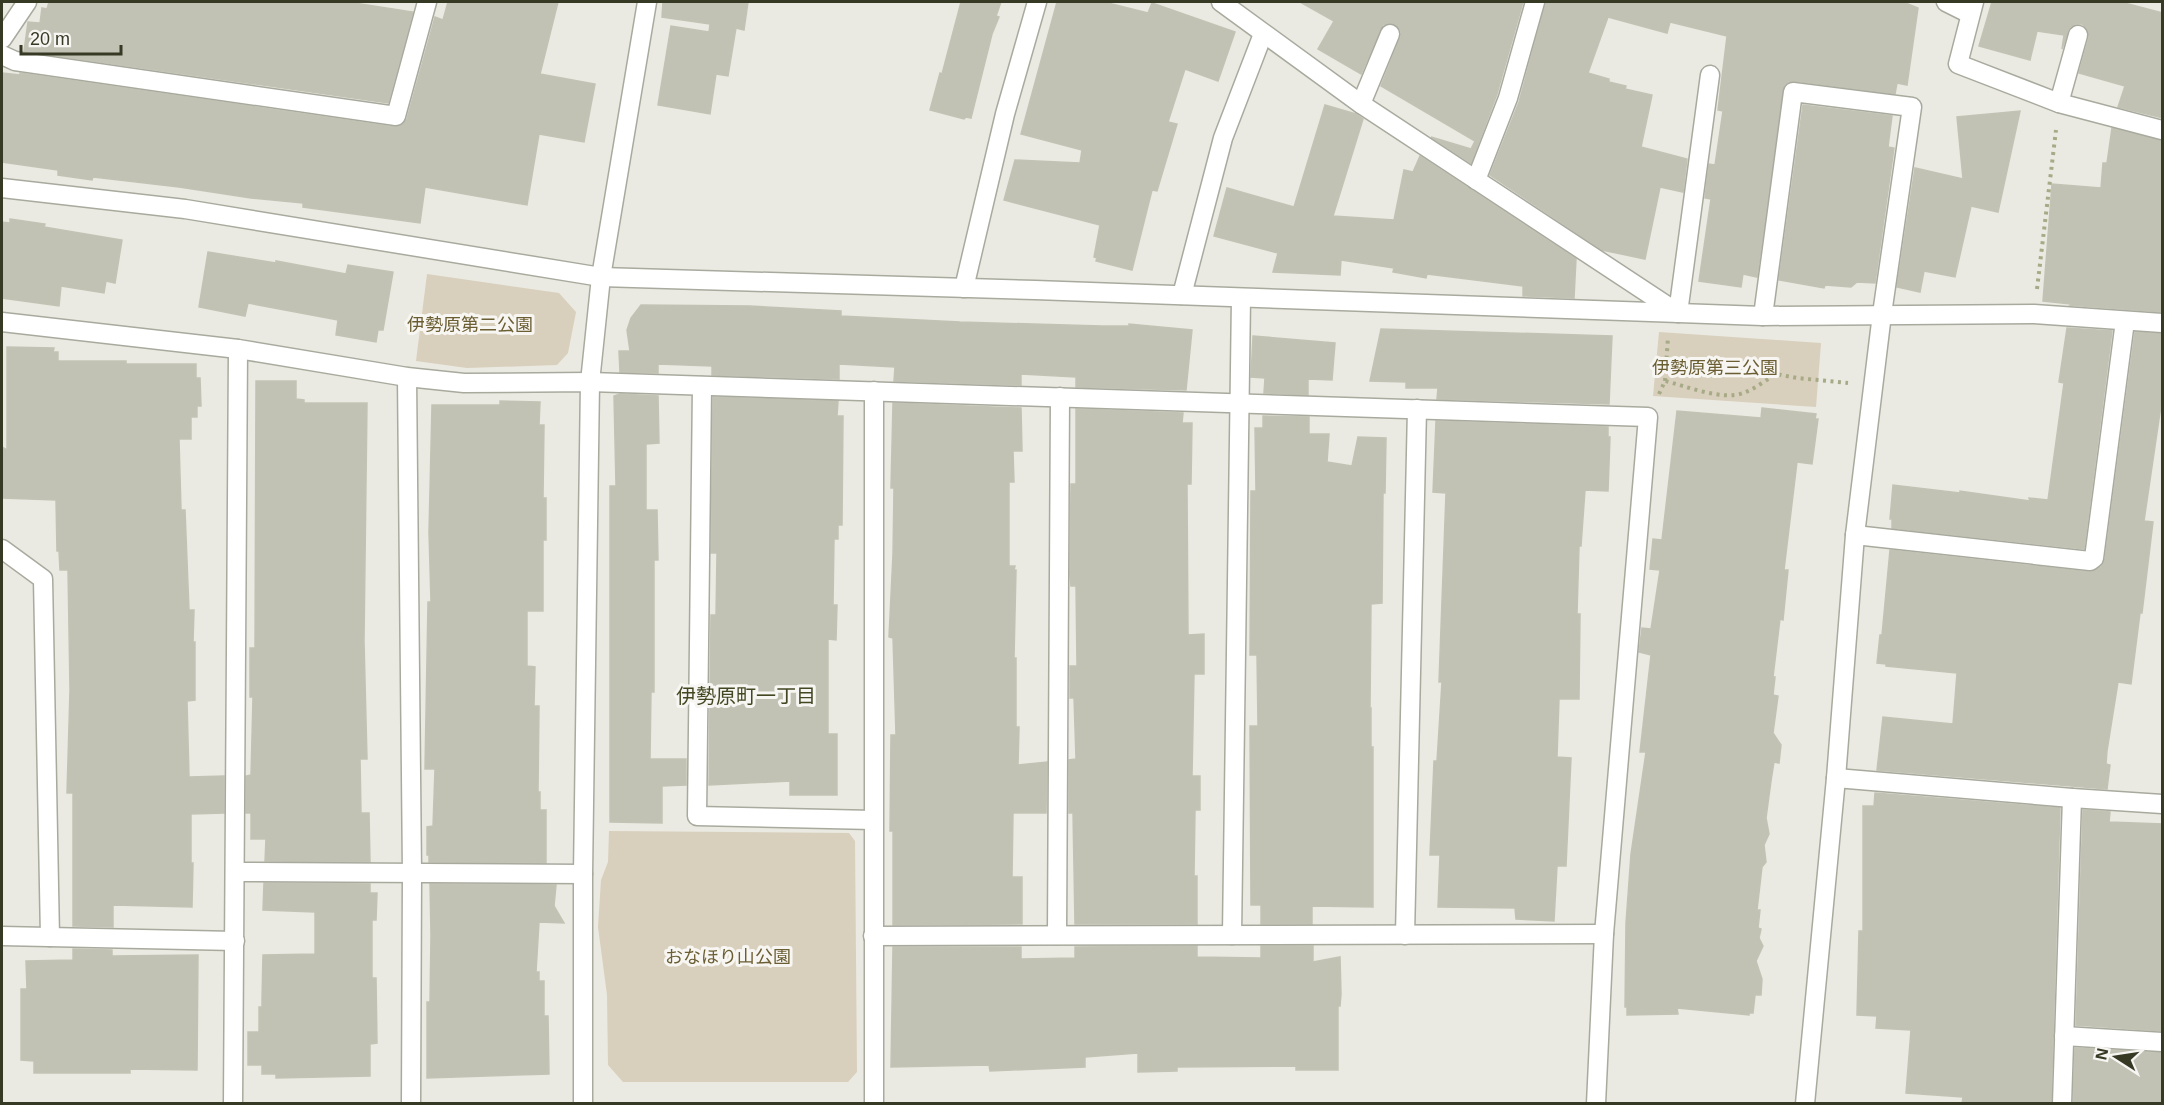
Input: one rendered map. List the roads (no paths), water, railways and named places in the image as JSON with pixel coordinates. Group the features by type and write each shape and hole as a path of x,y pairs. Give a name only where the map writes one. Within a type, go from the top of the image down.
{"street":[{"path":"2,39 27,2"},
{"path":"2,56 15,61 396,116 427,2"},
{"path":"583,1104 583,874 590,382 601,277 647,2"},
{"path":"964,288 1005,114 1037,2"},
{"path":"1221,2 1361,104 1476,180 1674,320"},
{"path":"1476,180 1508,98 1535,2"},
{"path":"1946,2 1972,8 1958,64 2059,103 2163,130"},
{"path":"1182,295 1223,138 1263,34"},
{"path":"1361,104 1390,34"},
{"path":"2059,103 2078,35"},
{"path":"1674,320 1710,75"},
{"path":"1763,316 1793,92 1912,107 1882,314 1855,535 1836,778 1806,1104"},
{"path":"2,188 185,209 601,277 1182,295 1674,320 1882,314 2034,314 2163,323"},
{"path":"1232,935 1241,298"},
{"path":"1855,535 2090,561 2094,558 2125,321"},
{"path":"2,322 238,349 407,377 464,383 590,382 1648,417 1605,934 1596,1104"},
{"path":"233,1104 238,349"},
{"path":"407,377 412,874 411,1104"},
{"path":"702,386 697,816 873,820"},
{"path":"874,391 874,1104"},
{"path":"1057,935 1060,397"},
{"path":"1405,935 1418,409"},
{"path":"2,549 43,579 50,937"},
{"path":"1836,778 2163,804"},
{"path":"2062,1104 2072,798"},
{"path":"235,872 583,874"},
{"path":"873,936 1605,934"},
{"path":"2,936 235,941"},
{"path":"2064,1036 2163,1042"}],"district":[{"name":"伊勢原町一丁目","path":"746,696"}],"park label":[{"name":"伊勢原第二公園","path":"470,325"},
{"name":"伊勢原第三公園","path":"1715,368"},
{"name":"おなほり山公園","path":"728,957"}]}
